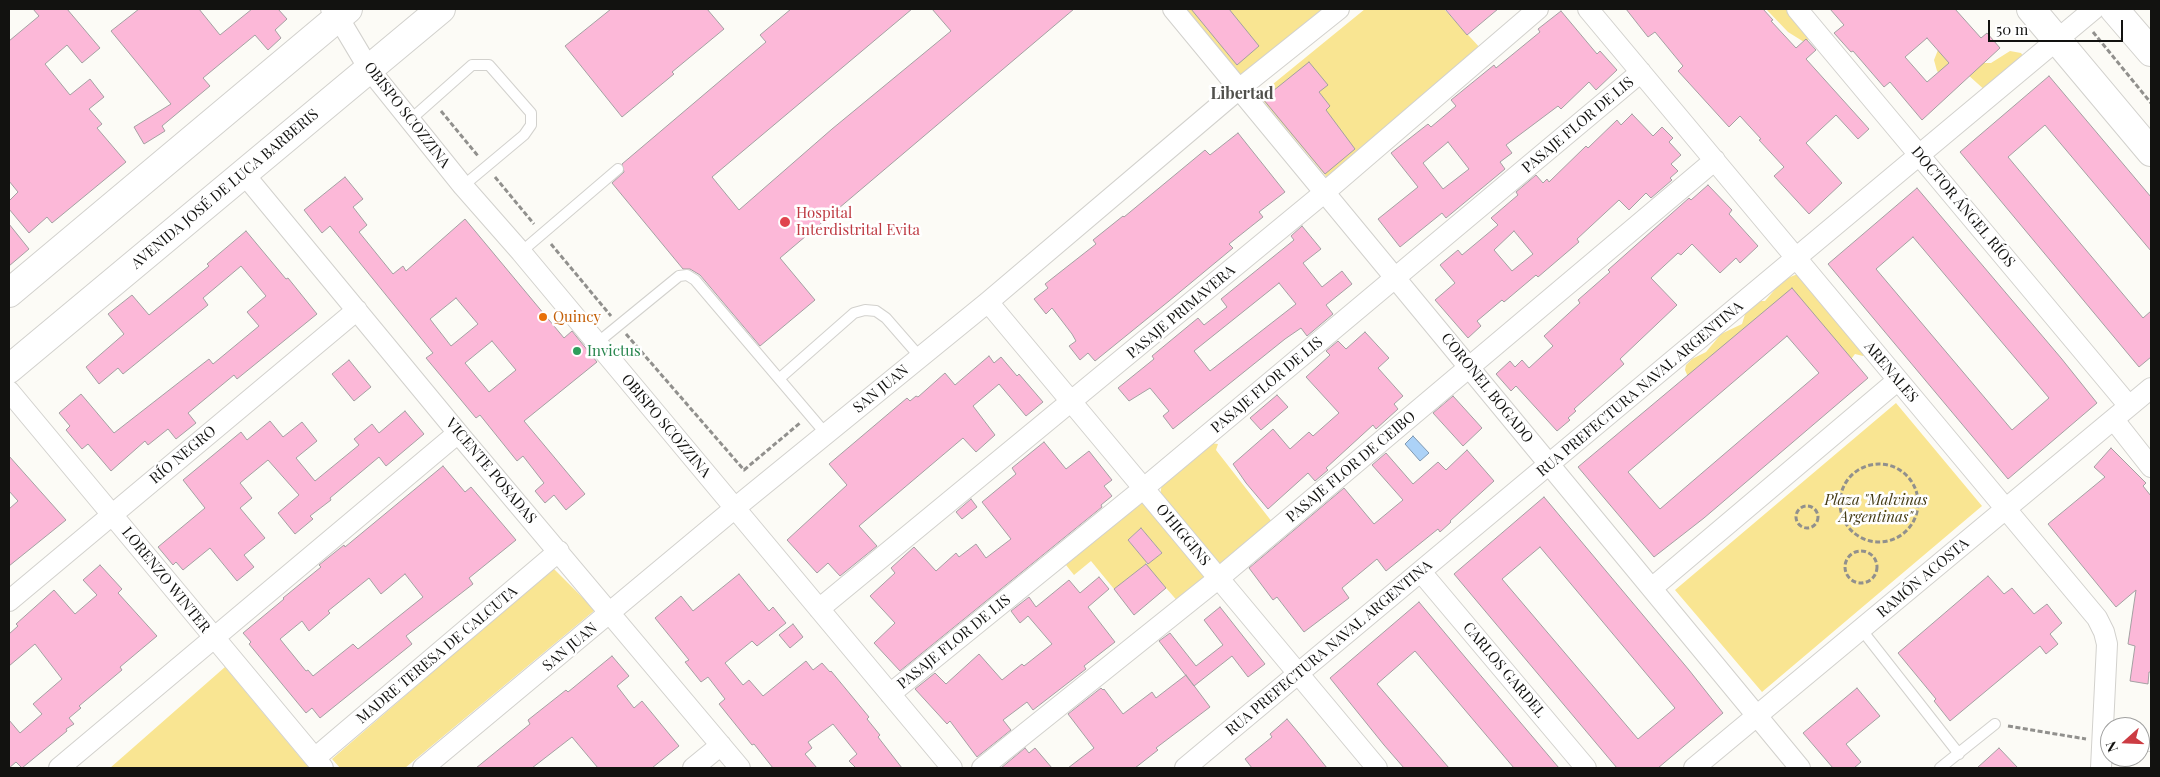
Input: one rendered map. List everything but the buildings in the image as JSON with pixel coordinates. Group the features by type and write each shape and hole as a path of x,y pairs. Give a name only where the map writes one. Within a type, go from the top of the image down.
{"main road":[{"name":"AVENIDA JOSÉ DE LUCA BARBERIS","path":"9,369 441,9"},
{"path":"2031,9 2151,152"},
{"path":"2114,9 2151,52"},
{"path":"9,293 339,12"}],"street":[{"name":"CORONEL BOGADO","path":"1173,9 1800,768"},
{"name":"SAN JUAN","path":"423,768 735,508 988,302 1239,89 1339,9"},
{"name":"PASAJE PRIMAVERA","path":"819,609 1325,192 1538,9"},
{"name":"ARENALES","path":"1588,9 2098,618 2107,644 2107,717"},
{"name":"DOCTOR ÁNGEL RÍOS","path":"1797,9 2129,406"},
{"name":"OBISPO SCOZZINA","path":"339,12 369,69 463,186 521,252 952,768"},
{"name":"RUA PREFECTURA NAVAL ARGENTINA","path":"1185,768 2088,14"},
{"name":"PASAJE FLOR DE LIS","path":"890,694 1144,488 1641,72"},
{"name":"PASAJE FLOR DE CEIBO","path":"982,768 1219,578 1715,160"},
{"name":"VICENTE POSADAS","path":"244,174 458,433 740,768"},
{"name":"O'HIGGINS","path":"988,302 1377,768"},
{"name":"RÍO NEGRO","path":"9,600 357,310"},
{"path":"1652,588 1898,380"},
{"name":"RAMÓN ACOSTA","path":"1694,768 2151,388"},
{"name":"LORENZO WINTER","path":"9,391 319,763"},
{"path":"2114,420 2151,467"},
{"path":"59,768 458,433"},
{"name":"MADRE TERESA DE CALCUTA","path":"319,763 559,551"},
{"name":"CARLOS GARDEL","path":"1421,572 1586,768"},
{"path":"693,768 721,745"}],"lane":[{"path":"410,120 472,65 489,65 531,112 531,125 524,135 463,186"},
{"path":"521,252 618,169"},
{"path":"597,343 679,276 687,275 695,280 826,434"},
{"path":"780,378 854,314 865,310 876,311 886,318 920,357"},
{"path":"1862,629 1959,754"},
{"path":"1940,768 1995,724"}],"path":[{"path":"2088,14 2151,103"},
{"path":"1876,463 1899,469 1914,486 1918,498 1918,509 1914,520 1907,530 1898,537 1887,541 1875,542 1864,539 1854,533 1846,524 1841,512 1842,491 1847,480 1865,466 1876,463"},
{"path":"1810,506 1817,513 1818,519 1812,527 1805,530 1797,522 1796,515 1799,509 1810,506"},
{"path":"1859,551 1866,552 1873,557 1877,567 1873,577 1858,583 1849,578 1845,569 1845,563 1850,555 1859,551"},
{"path":"1995,724 2100,741"}],"green space":[{"path":"1184,9 1334,9 1258,86 1249,85"},
{"path":"1365,9 1444,9 1483,51 1329,180 1260,97 1262,93"},
{"path":"1766,9 1789,9 1809,31 1808,41 1804,42 1788,32"},
{"path":"1940,45 1984,63 1991,63 2010,51 2021,53 2023,56 1987,92 1967,74 1942,76 1937,71 1934,60"},
{"path":"1800,273 1843,330 1865,354 1863,356 1855,354 1849,362 1811,320 1688,377 1685,370 1686,365 1692,359 1706,352 1721,334 1742,324 1747,308 1760,301 1765,301 1783,280"},
{"name":"Plaza \"Malvinas Argentinas\"","path":"1896,403 1982,506 1762,692 1675,590"},
{"path":"1209,443 1218,444 1216,450 1276,527 1225,571 1160,496 1162,483"},
{"path":"1142,499 1210,579 1180,604 1146,565 1114,589 1091,561 1074,575 1066,565","holes":["1141,528 1162,553 1146,565 1146,561 1128,540"]},
{"path":"553,568 595,610 405,768 340,768 332,759"},
{"path":"225,667 309,768 110,768"}],"water":[{"path":"1413,436 1429,453 1420,461 1405,444"}],"place":[{"name":"Hospital Interdistrital Evita","path":"785,222"},
{"name":"Quincy","path":"543,317"},
{"name":"Invictus","path":"577,351"}],"district":[{"name":"Libertad","path":"1242,94"}]}
